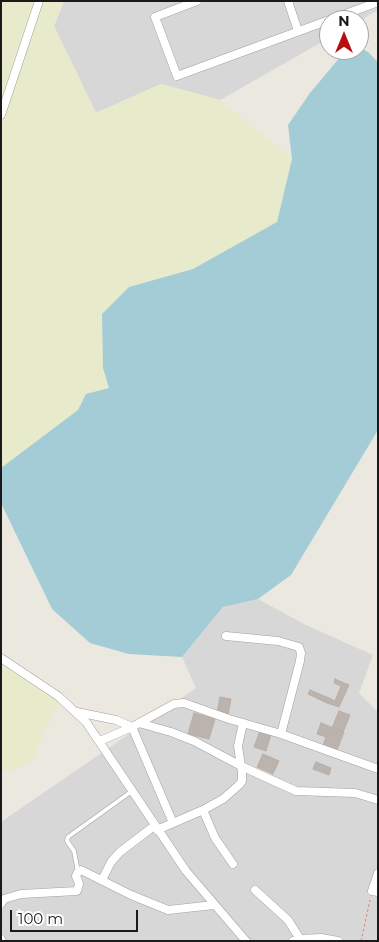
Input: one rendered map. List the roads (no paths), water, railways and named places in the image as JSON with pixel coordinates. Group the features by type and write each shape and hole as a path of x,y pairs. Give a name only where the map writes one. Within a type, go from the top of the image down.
{"street":[{"path":"1,115 39,1"},
{"path":"171,1 174,10"},
{"path":"196,1 155,17 177,76 378,2"},
{"path":"288,1 298,31"},
{"path":"226,636 278,641 299,647 301,653 300,660 281,734"},
{"path":"1,658 49,689 77,712 100,741 186,871 246,941"},
{"path":"100,741 179,703 281,734 378,769"},
{"path":"77,712 171,732 194,741 241,766 296,791 355,793 378,800"},
{"path":"102,880 111,862 120,852 156,828 203,810 223,798 239,785 242,781 238,746 243,723"},
{"path":"135,725 173,823"},
{"path":"203,810 215,838 233,864"},
{"path":"1,904 4,899 21,894 77,890 79,884 76,876 81,870 168,910 214,905"},
{"path":"375,891 378,873"},
{"path":"255,890 288,920 296,940 321,938 338,941"}],"lane":[{"path":"78,872 74,851 67,841 68,837 132,791"}],"water":[{"path":"369,53 378,62 378,430 291,575 258,599 223,607 182,657 129,654 90,643 52,609 1,503 1,468 78,410 86,394 109,388 103,368 102,314 129,287 193,269 277,222 292,159 288,125 310,93 338,60 369,60"}]}
